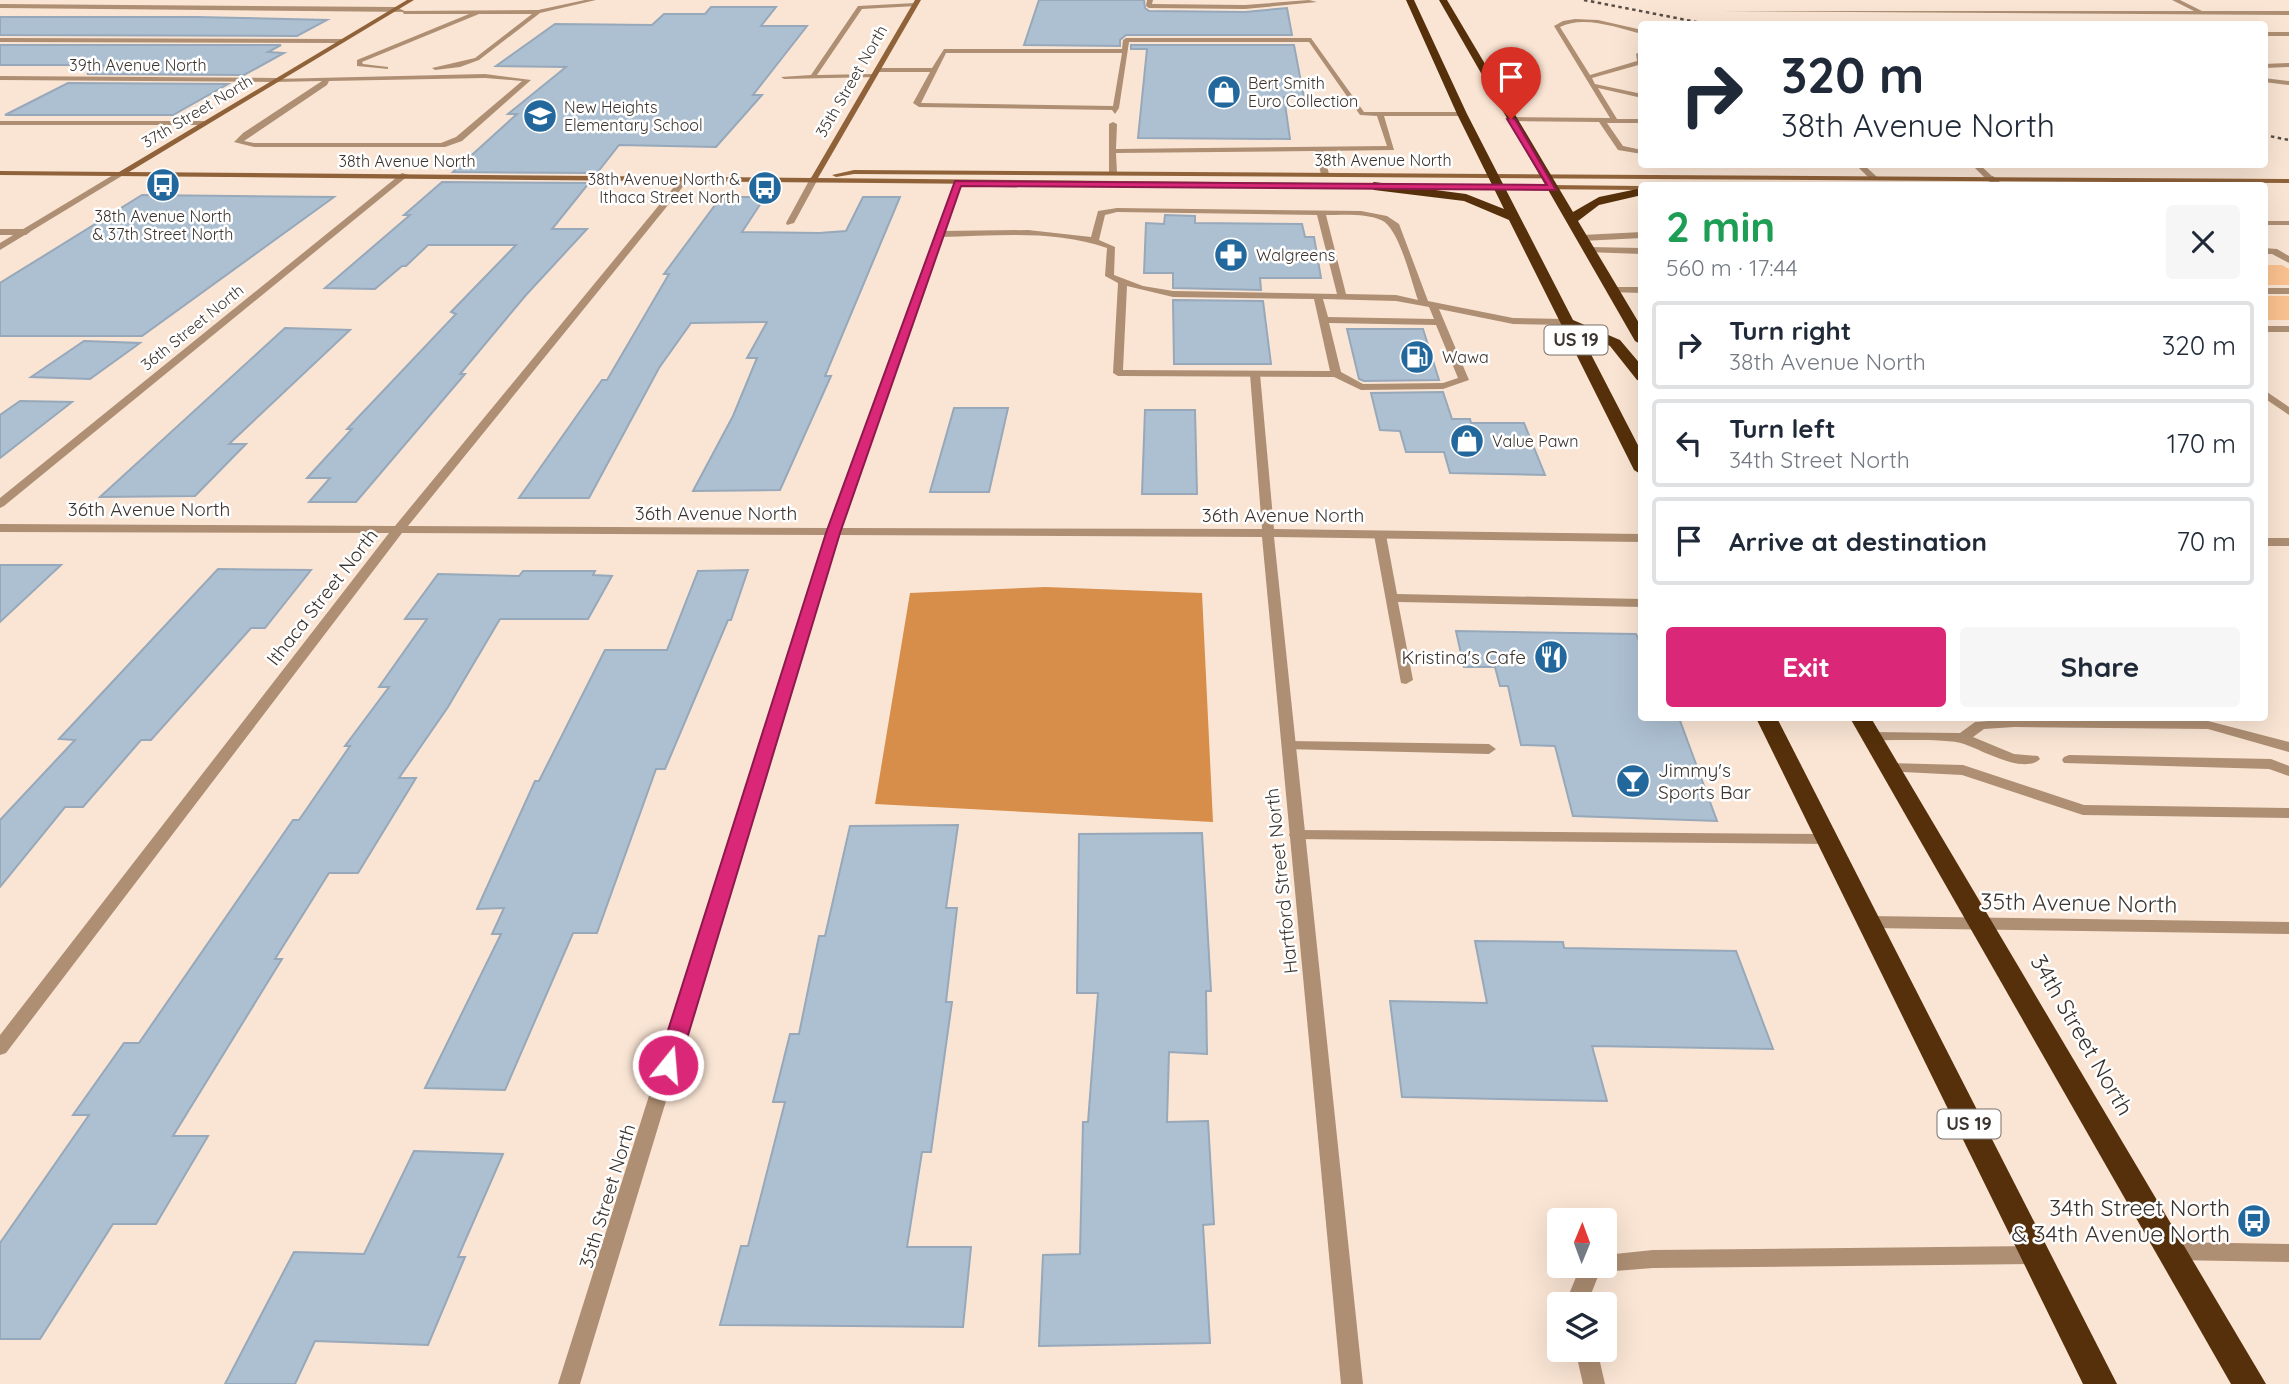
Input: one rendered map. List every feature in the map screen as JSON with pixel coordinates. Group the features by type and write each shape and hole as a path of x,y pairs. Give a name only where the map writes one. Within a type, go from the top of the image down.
{"highway":[{"name":"US 19","path":"1410,0 1491,175 1638,462"},
{"name":"US 19","path":"1443,0 1612,290 1636,323"},
{"path":"1374,186 1466,198 1513,217"},
{"path":"1572,221 1583,207 1638,190"},
{"path":"1566,322 1615,343 1638,372"},
{"name":"US 19","path":"1768,721 2100,1384"},
{"name":"34th Street North","path":"1865,727 2249,1384"}],"main road":[{"name":"37th Street North","path":"121,174 276,79 400,10 411,0"},
{"name":"35th Street North","path":"814,179 916,3"},
{"name":"38th Avenue North","path":"0,173 814,179 849,182 1113,173 2289,181"},
{"name":"38th Avenue North","path":"960,178 1638,189"},
{"path":"2268,188 2289,188"}],"street":[{"path":"0,6 538,12 593,0"},
{"path":"1150,0 1149,6 1245,7 1314,2 1312,0"},
{"path":"2175,0 2203,13"},
{"path":"813,76 860,7 916,3"},
{"path":"1938,6 1948,12"},
{"path":"1723,11 2289,13"},
{"path":"394,68 359,66 359,61 478,12"},
{"path":"431,68 460,65 477,59 538,12"},
{"path":"1615,121 1558,26 1559,23 1591,22 1638,31"},
{"path":"2268,34 2289,34"},
{"path":"0,40 342,41"},
{"path":"1125,51 944,51 916,103 1116,110 1125,51 1126,40 1311,40 1362,114 1462,114"},
{"path":"1588,77 1638,63"},
{"path":"2268,66 2289,65"},
{"path":"784,77 934,70"},
{"name":"39th Avenue North","path":"0,78 326,80 446,76 518,77 528,80 459,139 442,145 254,145 238,142 325,84 326,80"},
{"path":"2268,80 2289,83"},
{"path":"1593,85 1638,95"},
{"path":"1112,151 1391,148 1380,114"},
{"path":"1511,119 1638,121"},
{"path":"1602,121 1620,148 1638,151"},
{"path":"0,122 204,123"},
{"path":"1113,173 1114,124"},
{"path":"1318,148 1325,174"},
{"path":"1863,168 1873,177"},
{"path":"1979,168 1996,182"},
{"name":"37th Street North","path":"0,247 121,174"},
{"name":"36th Street North","path":"0,504 405,175"},
{"name":"Ithaca Street North","path":"0,1048 398,530 686,178"},
{"name":"35th Street North","path":"569,1384 833,533 960,178"},
{"path":"790,223 814,179"},
{"path":"1095,239 1101,213 1117,210 1361,213 1384,218 1396,226 1428,305 1440,322 1464,380 1443,386 1361,387 1336,374 1118,373 1123,281"},
{"path":"1321,213 1342,297"},
{"path":"2268,223 2289,223"},
{"path":"0,232 26,232"},
{"path":"940,234 1069,235 1095,239 1111,247 1109,276 1172,294 1396,298 1513,321 1566,322"},
{"path":"1585,244 1638,236"},
{"path":"1585,244 1638,251"},
{"path":"2269,251 2289,260"},
{"path":"1612,290 1638,290"},
{"path":"2268,291 2289,291"},
{"path":"1318,296 1336,374"},
{"path":"1324,320 1440,322"},
{"path":"2268,329 2289,329"},
{"name":"Hartford Street North","path":"1255,374 1297,835 1352,1384"},
{"path":"2268,396 2289,412"},
{"name":"36th Avenue North","path":"0,528 1268,533 1638,538"},
{"path":"1380,535 1406,680"},
{"path":"2268,542 2289,542"},
{"path":"1392,598 1638,603"},
{"path":"1963,738 1980,725 2014,723 2208,725 2289,747"},
{"path":"1865,727 1963,738 2012,758 2034,759"},
{"path":"1289,746 1489,748"},
{"path":"2069,760 2271,764 2289,771"},
{"path":"1889,768 1963,770 2083,810 2289,813"},
{"path":"1297,835 1827,839"},
{"name":"35th Avenue North","path":"1868,922 2289,928"},
{"path":"2172,1251 2289,1253"},
{"path":"1617,1263 1653,1259 2035,1255"},
{"path":"1589,1362 1594,1384"}],"shaded area":[{"path":"2268,265 2282,265 2289,269 2289,285 2268,285"},
{"path":"2268,296 2289,296 2289,320 2268,320"},
{"path":"1045,587 1202,593 1213,822 875,804 910,593"}],"building":[{"path":"1039,0 1144,0 1145,8 1149,11 1245,12 1287,8 1292,35 1126,35 1120,40 1120,46 1024,45"},
{"path":"711,7 776,7 761,26 807,26 753,95 762,95 716,147 619,145 597,173 453,172 517,114 508,114 566,67 496,66 555,24 652,25 664,14 705,14"},
{"path":"0,17 327,20 297,36 0,35"},
{"path":"0,45 281,45 268,52 284,53 244,75 87,74 104,65 0,65"},
{"name":"Bert Smith Euro Collection","path":"1131,45 1294,45 1304,98 1284,97 1290,139 1138,138 1147,49 1131,49"},
{"path":"68,83 228,84 173,115 5,115"},
{"path":"442,182 589,183 552,229 587,229 526,295 460,374 465,374 356,502 309,502 330,478 307,478 352,429 347,429 456,314 451,312 516,245 428,245 406,266 402,266 375,289 325,288 410,215 404,215"},
{"path":"142,195 334,197 142,336 0,336 0,283"},
{"path":"721,197 765,197 742,232 819,233 846,231 863,197 900,197 825,376 831,376 780,490 693,491 733,416 757,358 747,358 767,322 691,323 659,368 589,498 519,498 602,380 607,380 669,274 664,274"},
{"name":"Walgreens","path":"1165,215 1195,216 1195,223 1302,224 1305,237 1314,237 1321,278 1260,278 1261,290 1173,288 1173,273 1144,273 1146,223 1164,224"},
{"path":"1173,300 1263,301 1271,364 1174,364"},
{"path":"285,328 350,330 229,444 246,444 195,496 100,497"},
{"path":"1347,329 1423,329 1439,380 1359,379"},
{"path":"84,341 140,343 90,379 31,377"},
{"name":"Value Pawn","path":"1443,392 1452,419 1470,419 1471,423 1524,423 1545,475 1450,473 1444,452 1406,452 1400,431 1380,430 1371,393"},
{"path":"20,401 72,402 0,458 0,415"},
{"path":"954,408 1008,408 989,492 930,492"},
{"path":"1145,410 1195,410 1197,494 1142,494"},
{"path":"0,565 61,565 0,622"},
{"path":"218,569 311,570 265,628 251,628 151,740 141,740 83,807 65,807 0,887 0,820 75,740 59,739"},
{"path":"748,570 731,620 728,620 665,769 656,769 597,933 573,933 505,1090 425,1088 501,934 492,934 504,908 477,909 535,781 539,781 605,650 667,650 698,571"},
{"path":"523,571 595,571 593,575 612,576 588,619 500,619 448,707 399,778 416,778 358,873 329,873 275,959 282,959 173,1136 208,1136 156,1224 113,1224 40,1339 0,1339 0,1243 89,1115 73,1115 124,1043 139,1043 293,820 299,820 350,746 345,746 389,687 379,687 427,619 405,619 438,574 519,576"},
{"path":"1456,631 1636,634 1638,721 1680,721 1717,821 1573,816 1555,746 1521,745 1508,686 1500,686 1495,667 1464,667"},
{"path":"958,825 946,908 957,908 946,1002 952,1002 931,1152 922,1152 907,1247 971,1247 963,1327 720,1325 741,1246 748,1246 785,1102 773,1102 790,1034 799,1034 819,936 825,936 850,826"},
{"path":"1202,833 1211,991 1206,991 1207,1054 1169,1052 1167,1122 1208,1121 1214,1224 1203,1225 1210,1343 1039,1346 1043,1255 1080,1254 1083,1122 1088,1122 1098,993 1077,993 1079,834"},
{"path":"1475,941 1563,942 1564,948 1736,951 1773,1049 1592,1046 1607,1101 1402,1097 1390,1001 1487,1003"},
{"path":"414,1151 503,1154 458,1257 465,1257 428,1345 315,1341 295,1384 225,1384 294,1252 364,1254"}],"railway":[{"path":"1584,0 1692,21"},
{"path":"2268,136 2289,140"}],"place":[{"name":"Bert Smith Euro Collection","path":"1224,92"},
{"name":"New Heights Elementary School","path":"540,116"},
{"name":"38th Avenue North & 37th Street North","path":"163,185"},
{"name":"38th Avenue North & Ithaca Street North","path":"765,188"},
{"name":"Walgreens","path":"1231,255"},
{"name":"Wawa","path":"1417,357"},
{"name":"Value Pawn","path":"1467,441"},
{"name":"Kristina's Cafe","path":"1551,657"},
{"name":"Jimmy's Sports Bar","path":"1633,781"},
{"name":"34th Street North & 34th Avenue North","path":"2254,1221"}],"route":[{"path":"668,1065 833,533 958,183 1553,188 1511,119"}]}
